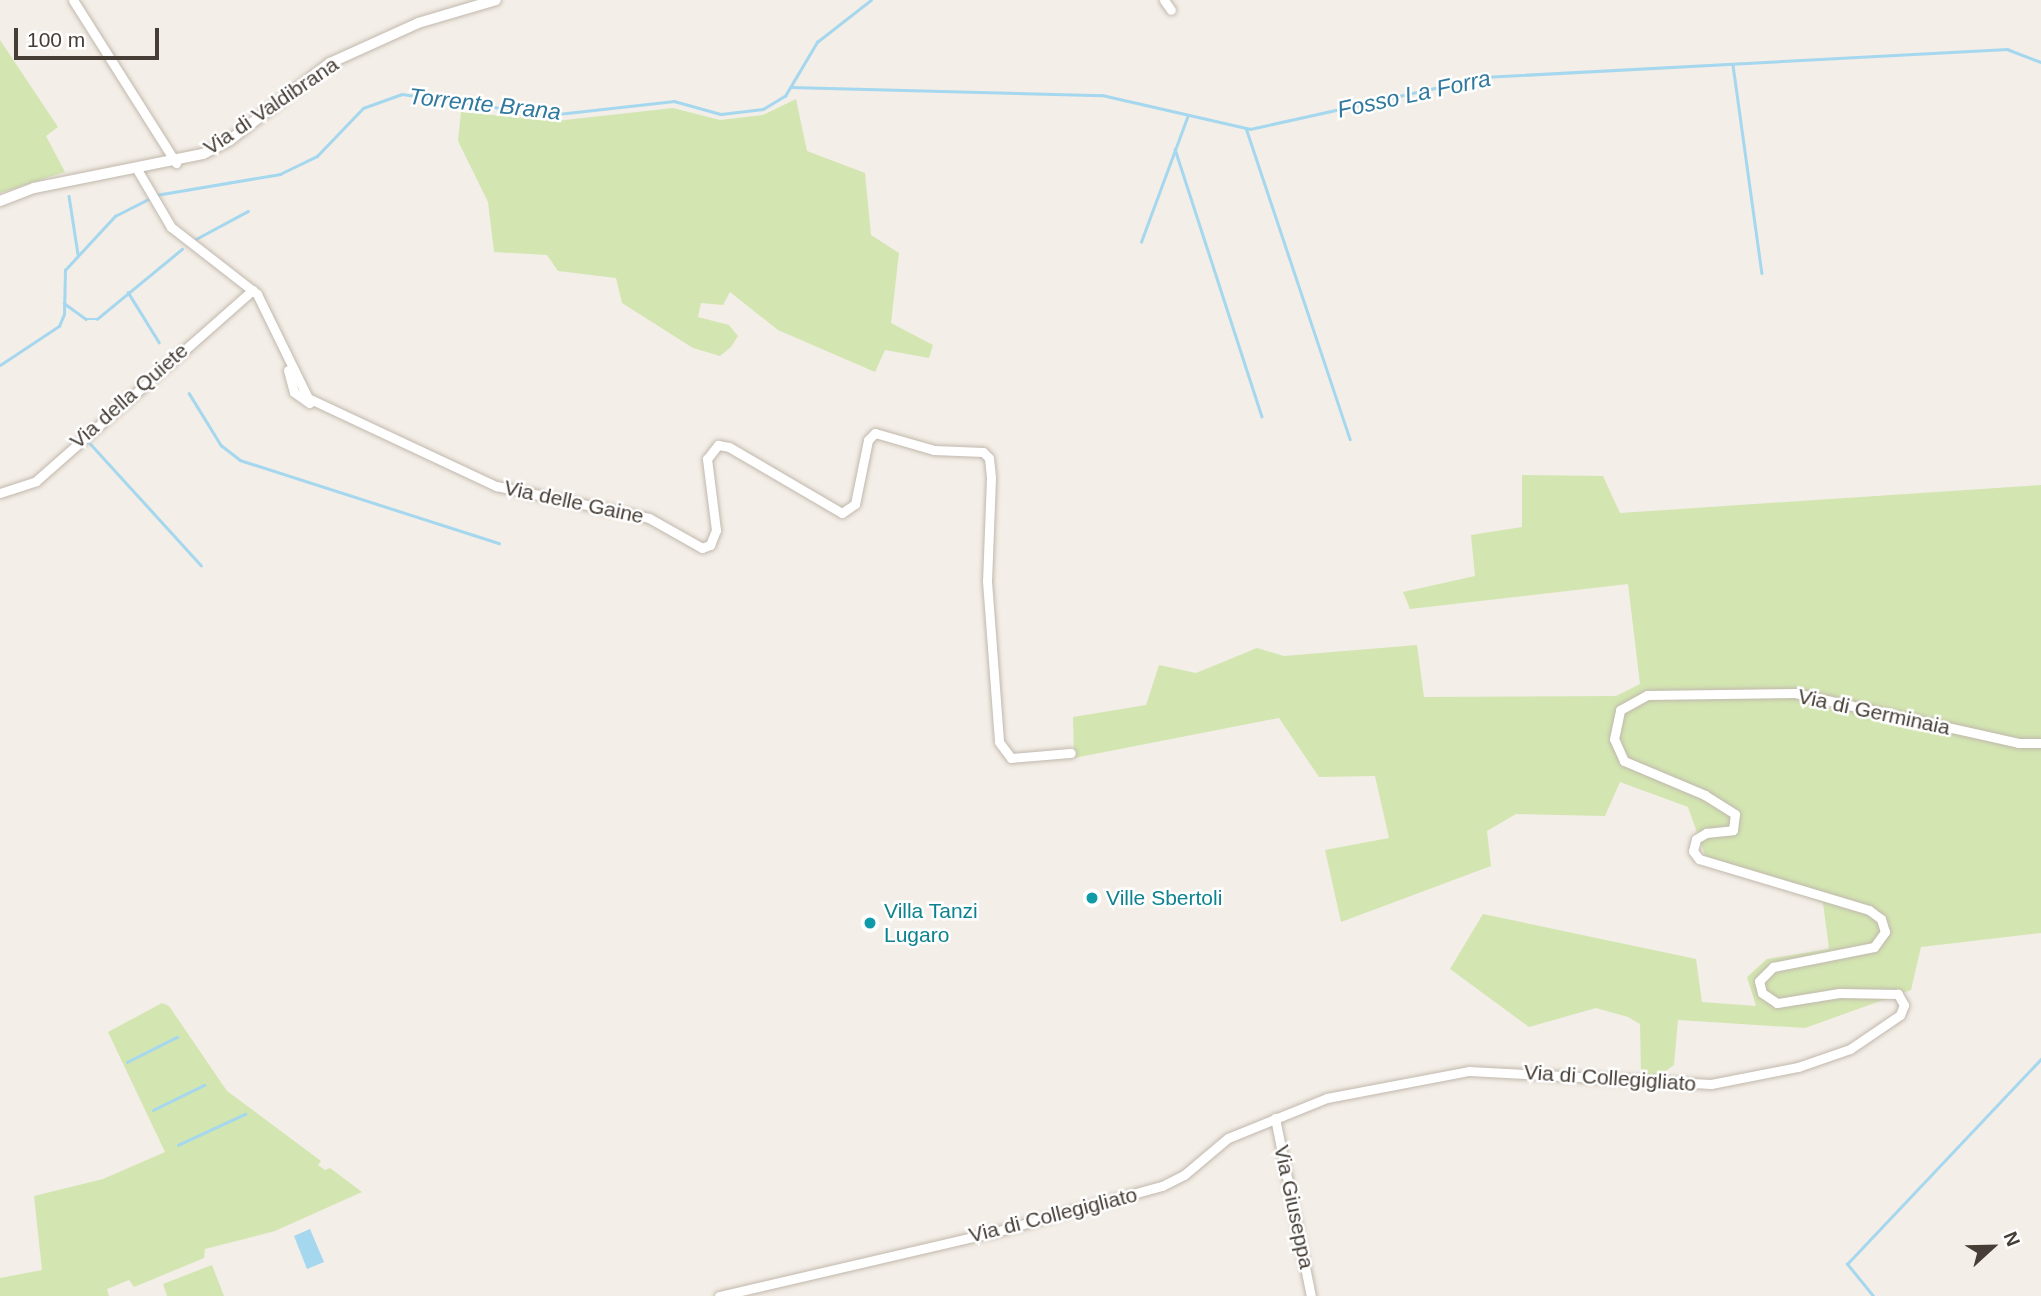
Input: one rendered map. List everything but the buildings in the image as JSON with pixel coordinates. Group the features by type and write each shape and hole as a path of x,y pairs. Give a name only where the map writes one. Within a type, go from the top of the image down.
{"street":[{"path":"72,0 176,163"},
{"name":"Via di Valdibrana","path":"0,201 34,188 176,163 223,145 330,63 418,23 496,0"},
{"path":"1164,0 1171,10"},
{"name":"Via delle Gaine","path":"138,171 156,205 186,241 253,290 285,354 296,395 496,486 649,518 702,548 712,542 717,524 707,463 711,449 726,445 844,513 856,501 870,436 883,432 928,448 986,454 991,478 987,581 999,742 1005,755 1015,759 1071,753"},
{"name":"Via della Quiete","path":"0,493 33,484 253,290"},
{"name":"Via di Germinaia","path":"1624,705 1647,695 1795,693 2018,743 2041,743"},
{"name":"Via di Collegigliato","path":"719,1296 750,1293 1162,1186 1184,1175 1228,1138 1327,1098 1469,1071 1711,1084 1833,1056 1900,1016 1903,1000 1891,991 1839,993 1784,1003 1762,993 1759,981 1768,970 1874,947 1882,939 1885,925 1869,910 1699,859 1693,851 1696,839 1706,833 1733,830 1735,814 1705,794 1624,761 1614,739 1624,705"},
{"name":"Via Giuseppa","path":"1275,1118 1311,1296"}],"green space":[{"path":"0,40 58,127 46,136 65,172 0,193"},
{"path":"796,99 807,151 865,173 871,235 899,253 891,323 933,345 929,358 885,350 875,372 778,330 730,292 723,305 701,303 698,317 729,325 738,336 731,347 720,356 693,348 622,303 616,278 558,271 547,255 494,252 488,202 458,141 461,112 556,121 673,108 720,120 763,115"},
{"path":"1522,475 1603,476 1620,513 2041,485 2041,933 1921,947 1911,990 1805,1028 1678,1020 1674,1065 1660,1075 1641,1074 1640,1024 1628,1017 1596,1008 1529,1027 1450,969 1483,914 1696,959 1702,1002 1756,1006 1747,977 1767,959 1829,949 1823,903 1706,858 1688,807 1620,782 1605,816 1516,814 1487,831 1491,866 1341,922 1325,850 1389,838 1375,776 1319,777 1279,718 1074,758 1073,717 1146,705 1159,665 1196,673 1257,648 1284,656 1417,645 1424,697 1616,696 1640,684 1628,584 1410,609 1403,592 1475,576 1471,535 1522,527"},
{"path":"162,1003 169,1006 227,1091 321,1161 318,1165 325,1170 330,1168 362,1192 275,1231 205,1249 204,1258 134,1287 129,1280 107,1289 109,1296 0,1296 0,1278 42,1270 34,1196 103,1179 165,1152 108,1032"},
{"path":"212,1265 224,1296 167,1296 163,1284"}],"water":[{"path":"310,1229 324,1262 307,1269 294,1236"}],"waterway":[{"name":"Torrente Brana","path":"156,195 280,174 317,156 363,108 402,94 549,115 674,101 721,114 763,109 785,96 817,42 871,0"},
{"name":"Fosso La Forra","path":"790,87 1102,95 1250,129 1484,77 2007,49 2041,62"},
{"path":"1733,65 1762,273"},
{"path":"1141,242 1188,115"},
{"path":"1246,128 1350,439"},
{"path":"1175,149 1262,416"},
{"path":"69,196 78,254"},
{"name":"Torrente Brana","path":"0,365 59,326 64,314 65,270 115,216 150,198"},
{"path":"194,240 248,211"},
{"path":"64,303 86,319 97,319 182,249"},
{"path":"128,292 159,342"},
{"path":"189,393 221,445 240,460 499,543"},
{"path":"88,441 201,565"},
{"path":"127,1062 177,1037"},
{"path":"1873,1296 1847,1264 2041,1059"},
{"path":"153,1110 204,1085"},
{"path":"178,1145 245,1114"}],"place":[{"name":"Ville Sbertoli","path":"1092,898"},
{"name":"Villa Tanzi Lugaro","path":"870,923"}]}
